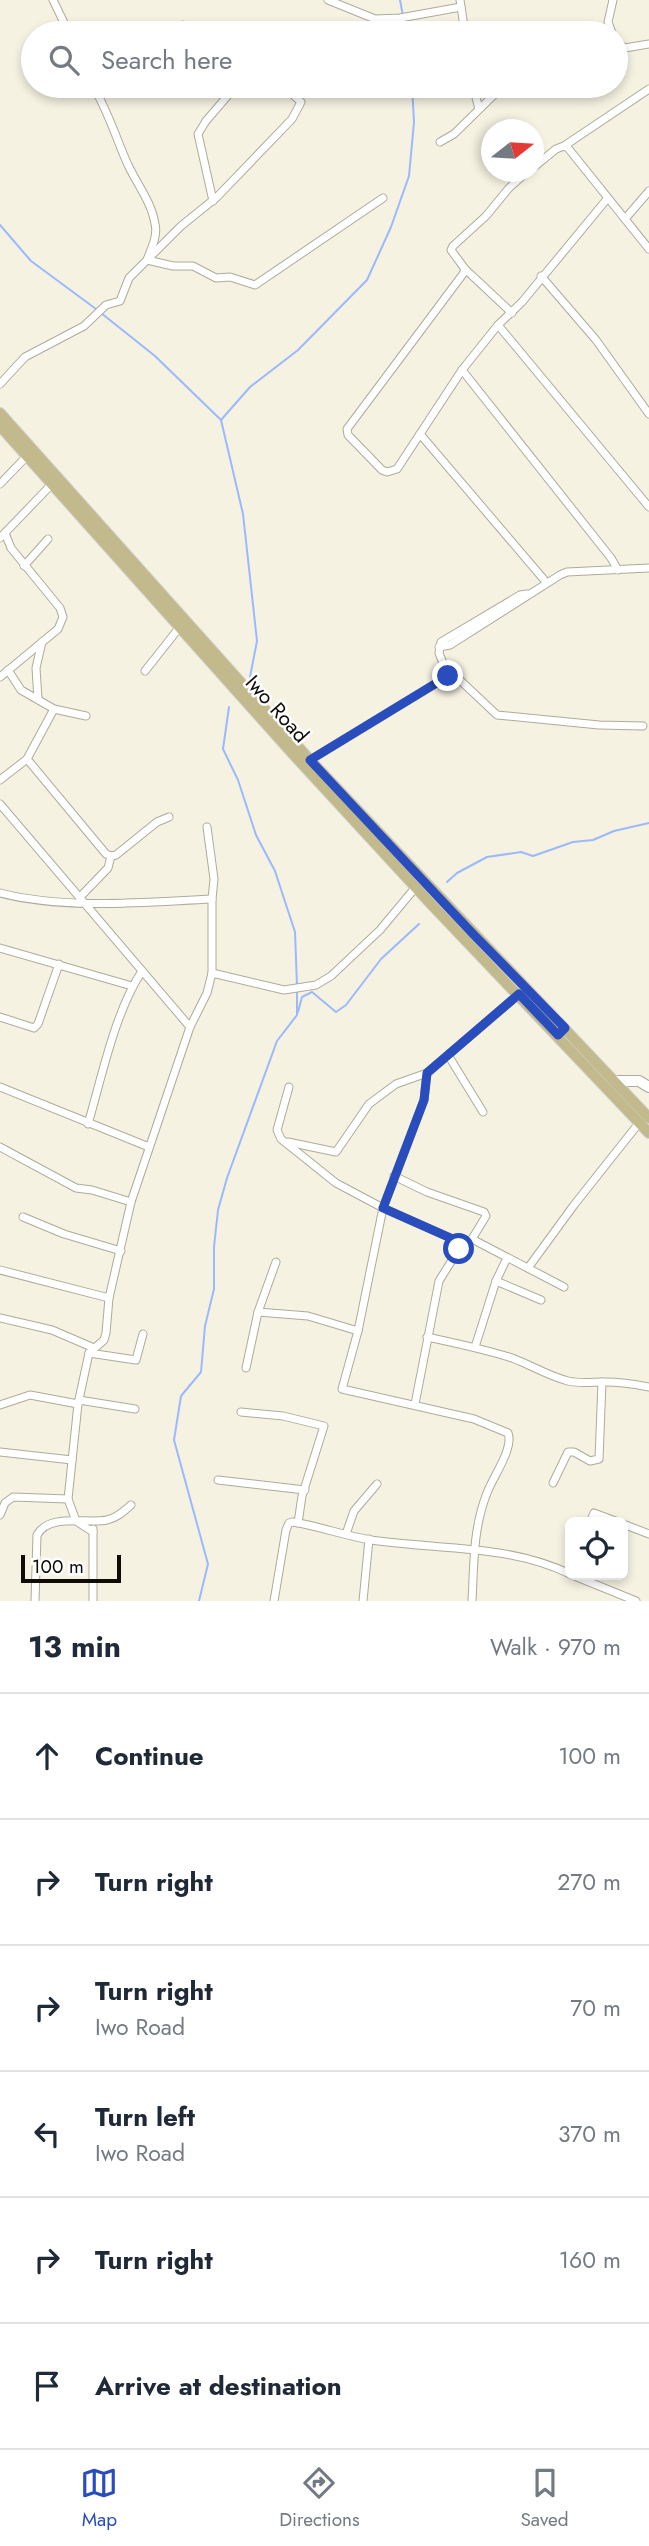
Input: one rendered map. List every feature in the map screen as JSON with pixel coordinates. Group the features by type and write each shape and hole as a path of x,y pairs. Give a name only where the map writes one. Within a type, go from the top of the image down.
{"main road":[{"name":"Iwo Road","path":"0,413 179,628 415,888 519,994 615,1081 644,1120 649,1133"},
{"name":"Iwo Road","path":"0,426 51,485 89,520 644,1120"}],"street":[{"path":"53,0 63,21"},
{"path":"328,0 375,19 413,16 461,3 463,21"},
{"path":"608,21 613,0"},
{"path":"628,48 649,44"},
{"path":"544,159 649,89"},
{"path":"100,98 108,111 128,165 151,208 156,226 147,260"},
{"path":"213,201 198,134 226,98"},
{"path":"0,384 25,357 84,326 106,305 120,301 129,278 181,226 213,201 292,119 301,103 296,98"},
{"path":"477,98 480,109"},
{"path":"440,142 454,134 491,98"},
{"path":"564,146 649,249"},
{"path":"512,313 466,269 451,250 516,182"},
{"path":"625,219 649,191"},
{"path":"147,260 193,266 216,278 230,276 255,285 383,198"},
{"path":"466,269 347,429 348,435 382,470 387,472 397,468 462,370 607,199"},
{"path":"541,276 596,341 649,414"},
{"path":"498,325 649,507"},
{"path":"462,370 618,570"},
{"path":"420,434 546,582"},
{"path":"0,484 27,456"},
{"path":"0,677 58,629 63,617 60,608 2,536 51,485"},
{"path":"24,566 48,539"},
{"path":"448,676 439,653 441,642 520,595 527,594 567,572 649,568"},
{"path":"145,671 179,628"},
{"path":"38,699 36,668 42,642"},
{"path":"8,670 21,690 54,709 86,716"},
{"path":"310,760 448,676 456,677 497,715 598,725 643,726"},
{"path":"0,780 27,759 54,709"},
{"path":"27,759 106,854 116,855 157,822 170,817"},
{"path":"0,804 190,1027"},
{"path":"93,1532 76,1521 68,1499 78,1402 92,1351 104,1340 106,1333 109,1298 131,1202 190,1027 207,993 212,973 212,899 215,879 207,827"},
{"path":"82,900 108,868 111,856"},
{"path":"212,973 284,990 316,985 331,976 380,930 415,888"},
{"path":"0,893 25,900 212,899"},
{"path":"0,948 132,986"},
{"path":"0,1017 34,1028 38,1024 59,964"},
{"path":"88,1124 109,1051 132,986 142,971"},
{"path":"288,1142 336,1152 369,1104 396,1084 427,1073 519,994"},
{"path":"448,1055 483,1112"},
{"path":"427,1073 424,1100 383,1208 358,1331 342,1389 474,1419 503,1429 510,1436 510,1443 486,1494 474,1549 472,1601"},
{"path":"615,1081 639,1081 649,1087"},
{"path":"0,1087 149,1147"},
{"path":"289,1087 277,1134 336,1183 383,1208 464,1244"},
{"path":"528,1268 574,1205 644,1120"},
{"path":"0,1147 76,1188 131,1202"},
{"path":"307,1160 311,1148"},
{"path":"394,1176 426,1192 484,1212 485,1219 472,1239 464,1244 449,1262 439,1281 415,1404"},
{"path":"23,1217 64,1234 121,1251"},
{"path":"472,1239 564,1287"},
{"path":"475,1348 496,1280 507,1258"},
{"path":"246,1368 258,1312 276,1262"},
{"path":"0,1270 109,1298"},
{"path":"496,1280 541,1300"},
{"path":"258,1312 307,1315 358,1331"},
{"path":"0,1318 52,1330 92,1351 136,1360 144,1334"},
{"path":"427,1337 514,1359 568,1381 649,1387"},
{"path":"553,1483 568,1452 574,1452 590,1461 599,1459 602,1382"},
{"path":"0,1405 30,1395 135,1409"},
{"path":"241,1412 283,1416 324,1426 298,1523"},
{"path":"0,1451 72,1460"},
{"path":"218,1480 305,1490"},
{"path":"346,1534 355,1511 377,1484"},
{"path":"0,1515 5,1503 13,1497 68,1499"},
{"path":"35,1601 38,1532 52,1524 114,1518 131,1505"},
{"path":"93,1522 93,1601"},
{"path":"274,1601 286,1530 289,1524 298,1523 369,1539 474,1549 529,1558 565,1570"},
{"path":"628,1526 649,1534"},
{"path":"363,1601 369,1539"},
{"path":"588,1580 636,1601"}],"waterway":[{"path":"400,0 403,16"},
{"path":"249,682 257,641 243,514 221,420 250,387 298,350 367,280 391,227 409,176 414,122 413,98"},
{"path":"0,225 31,261 96,309"},
{"path":"101,313 155,356 221,420"},
{"path":"229,707 223,749 238,780 256,835 275,871 295,932 297,986"},
{"path":"447,882 457,873 487,857 521,852 533,856 573,842 593,840 614,831 649,823"},
{"path":"298,1012 302,997 312,992 336,1012 346,1005 381,959 419,924"},
{"path":"199,1601 208,1564 174,1440 181,1396 201,1372 205,1326 214,1289 214,1247 218,1210 227,1178 277,1041 297,1015 297,991"}],"route":[{"path":"448,676 310,760 565,1028 558,1035 519,994 427,1073 424,1100 383,1208 464,1244 459,1249"}]}
